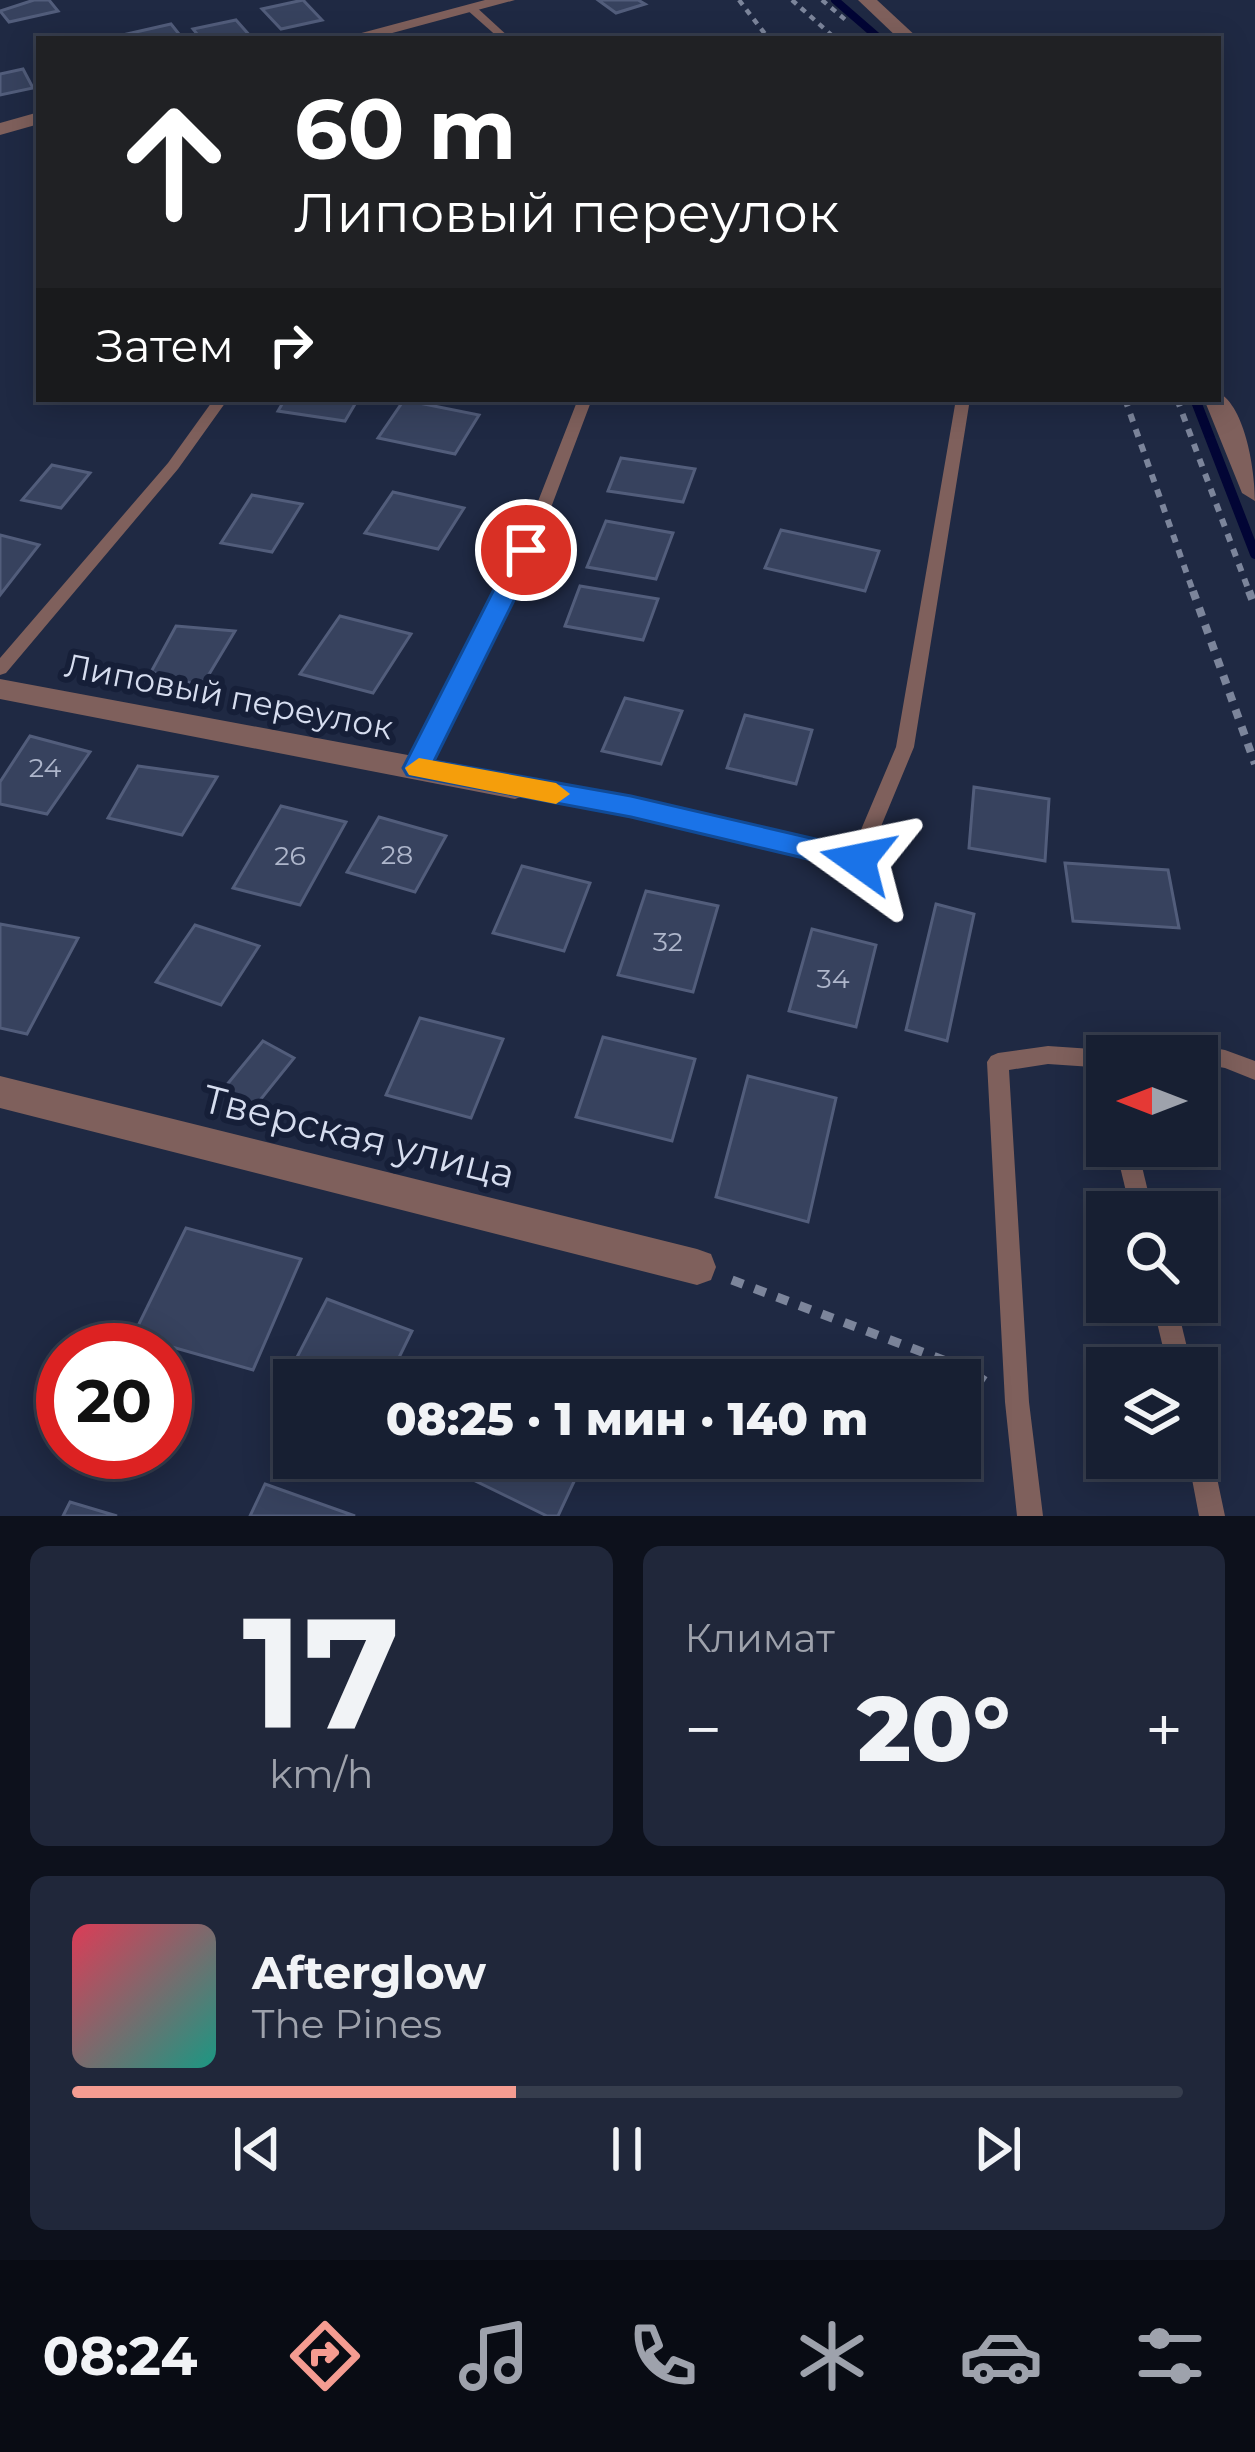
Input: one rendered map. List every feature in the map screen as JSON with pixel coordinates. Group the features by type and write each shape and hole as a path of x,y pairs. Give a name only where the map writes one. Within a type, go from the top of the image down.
{"street":[{"path":"359,36 506,0"},
{"path":"867,0 907,36"},
{"path":"0,128 36,119"},
{"path":"1217,402 1255,493"},
{"name":"Липовый переулок","path":"0,689 515,787"},
{"name":"Тверская улица","path":"0,1092 697,1267"}],"lane":[{"path":"470,7 503,36"},
{"path":"0,669 173,466 219,402"},
{"path":"417,768 526,550 584,402"},
{"path":"515,787 631,806 858,860 904,747 962,402"},
{"path":"1030,1516 1017,1402 998,1062 1048,1055 1086,1058"},
{"path":"1218,1058 1235,1059 1255,1071"},
{"path":"1205,1479 1212,1516"}],"path":[{"path":"740,0 767,36"},
{"path":"792,0 833,36"},
{"path":"1126,402 1255,764"},
{"path":"1178,402 1255,607"},
{"path":"697,1267 967,1369 1017,1402"}],"building":[{"path":"49,0 58,11 9,22 0,11"},
{"path":"303,0 322,20 281,29 262,9"},
{"path":"598,0 638,0 645,4 616,13"},
{"path":"236,20 250,36 199,36 193,29"},
{"path":"171,24 181,36 118,36"},
{"path":"23,69 33,88 0,95 0,74"},
{"path":"283,402 356,402 345,421 278,411"},
{"path":"403,402 479,415 455,454 378,438"},
{"path":"621,458 695,469 683,502 608,491"},
{"path":"52,465 90,473 61,508 22,500"},
{"path":"393,492 464,508 438,549 365,533"},
{"path":"252,495 302,504 272,552 221,543"},
{"path":"606,521 673,533 656,579 587,567"},
{"path":"781,530 879,551 865,591 765,568"},
{"path":"0,535 39,545 0,595"},
{"path":"580,586 658,599 643,640 565,626"},
{"path":"340,616 411,634 373,693 300,674"},
{"path":"176,626 235,631 202,686 151,672"},
{"path":"625,698 682,711 661,764 602,751"},
{"path":"745,715 812,730 796,784 727,768"},
{"path":"30,736 90,752 47,814 0,804 0,782"},
{"path":"138,766 217,777 182,835 108,818"},
{"path":"974,787 1049,799 1045,861 969,848"},
{"path":"281,806 346,822 300,905 233,888"},
{"path":"379,817 446,836 415,892 347,872"},
{"path":"1065,863 1168,870 1179,928 1073,921"},
{"path":"522,866 590,883 564,951 493,933"},
{"path":"646,891 718,906 693,992 618,975"},
{"path":"936,904 974,914 947,1041 906,1030"},
{"path":"0,924 78,938 27,1034 0,1028"},
{"path":"195,925 259,946 221,1005 156,982"},
{"path":"812,929 876,945 856,1027 789,1011"},
{"path":"420,1018 503,1039 471,1118 386,1095"},
{"path":"603,1037 695,1059 672,1141 576,1117"},
{"path":"263,1041 294,1058 252,1110 220,1093"},
{"path":"748,1076 836,1098 808,1222 716,1197"},
{"path":"186,1228 301,1259 253,1370 192,1353 192,1323 139,1323"},
{"path":"327,1299 412,1331 398,1359 296,1359"},
{"path":"471,1479 575,1479 558,1516 547,1516"},
{"path":"265,1484 355,1516 250,1516"},
{"path":"70,1502 117,1516 63,1516"}],"waterway":[{"path":"835,0 877,36"},
{"path":"1196,402 1255,554"}],"slow traffic":[{"path":"419,768 556,794"}],"route":[{"path":"526,550 417,768 631,806 858,860"}]}
